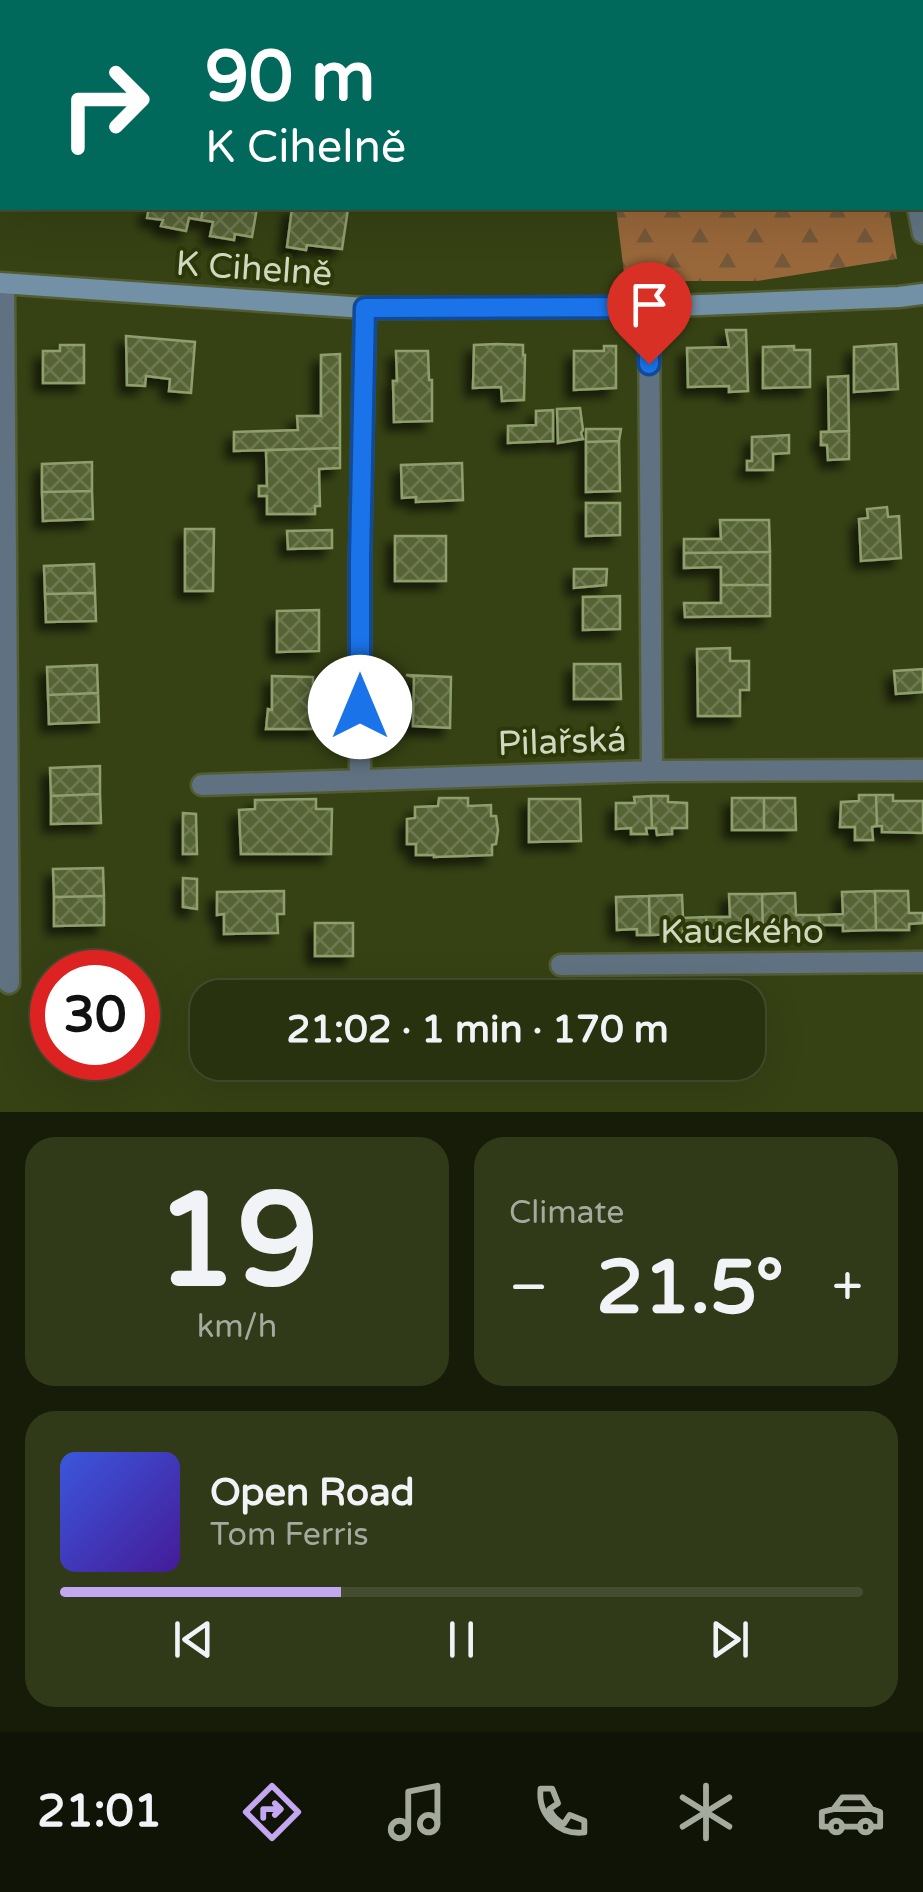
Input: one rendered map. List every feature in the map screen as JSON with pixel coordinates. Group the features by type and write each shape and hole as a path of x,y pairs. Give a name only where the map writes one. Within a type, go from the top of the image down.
{"street":[{"name":"K Cihelně","path":"2,284 365,308 649,307 923,294"},
{"path":"2,284 9,983"},
{"path":"649,307 652,771"},
{"path":"360,780 365,308"},
{"name":"Pilařská","path":"202,785 652,771 923,770"},
{"name":"Kauckého","path":"561,965 923,962"}],"green space":[{"path":"616,210 889,210 897,259 757,281 625,281"}],"building":[{"path":"149,210 203,210 201,220 189,218 186,231 161,226 163,220 147,218"},
{"path":"203,210 257,210 252,237 235,234 234,240 210,236 213,222 201,220"},
{"path":"292,210 348,210 342,249 287,247"},
{"path":"726,330 746,330 748,391 729,392 729,386 688,387 687,348 729,347"},
{"path":"126,336 195,342 191,393 169,391 170,379 146,376 145,386 127,385"},
{"path":"896,344 898,389 854,392 854,347"},
{"path":"60,345 84,345 84,383 43,383 43,351 60,351"},
{"path":"474,345 523,345 524,400 502,401 501,387 473,388"},
{"path":"604,346 616,346 616,388 574,390 574,351 604,351"},
{"path":"794,346 794,350 810,350 810,387 763,388 763,347"},
{"path":"396,351 428,351 432,421 394,422"},
{"path":"340,354 340,448 234,451 234,432 298,430 297,416 321,416 321,355"},
{"path":"848,376 849,431 829,432 828,377"},
{"path":"580,408 583,439 558,443 557,409"},
{"path":"553,410 553,441 508,443 508,426 536,425 536,411"},
{"path":"586,429 621,429 619,441 586,442"},
{"path":"849,431 849,459 828,460 827,445 821,445 821,432"},
{"path":"789,435 789,453 773,454 773,470 747,470 747,461 752,461 752,437"},
{"path":"619,441 620,491 586,492 586,442"},
{"path":"340,448 340,468 319,469 320,506 315,506 315,514 267,514 267,496 259,496 259,486 267,486 266,450"},
{"path":"92,462 92,491 42,492 42,464"},
{"path":"462,463 463,500 416,502 416,497 402,498 401,465"},
{"path":"92,491 93,519 43,521 42,492"},
{"path":"586,503 620,503 620,535 586,536"},
{"path":"887,507 888,517 899,516 901,558 861,561 859,519 868,518 867,509"},
{"path":"720,520 769,520 770,552 684,553 684,539 721,539"},
{"path":"185,529 214,529 213,591 185,591"},
{"path":"332,530 332,548 288,549 287,531"},
{"path":"395,536 446,536 446,581 395,581"},
{"path":"770,552 770,585 721,585 721,567 684,568 684,553"},
{"path":"94,564 95,593 45,594 44,566"},
{"path":"574,569 607,569 606,585 574,588"},
{"path":"721,585 770,585 770,616 685,617 684,603 721,603"},
{"path":"95,593 96,621 46,622 45,594"},
{"path":"620,596 620,629 583,630 583,597"},
{"path":"319,610 319,651 277,652 277,611"},
{"path":"730,648 730,661 749,661 749,690 740,690 740,716 698,716 697,649"},
{"path":"574,664 620,664 621,699 574,699"},
{"path":"97,665 98,693 48,695 47,667"},
{"path":"923,669 923,692 896,694 894,671"},
{"path":"406,675 451,677 450,728 413,726 414,677"},
{"path":"272,676 313,677 313,686 318,687 318,729 266,729 268,709 272,710"},
{"path":"98,693 99,722 49,724 48,695"},
{"path":"100,766 100,794 51,796 50,768"},
{"path":"100,794 101,823 51,824 51,796"},
{"path":"859,795 876,795 877,826 872,827 873,840 855,840 855,827 840,827 841,802 859,801"},
{"path":"876,795 893,795 893,801 923,801 923,833 882,832 882,826 877,826"},
{"path":"651,796 652,828 646,828 647,834 631,834 631,828 616,829 616,803 635,803 634,797"},
{"path":"651,796 668,796 668,802 687,803 687,828 672,828 672,834 657,835 656,828 652,828"},
{"path":"439,798 468,798 468,806 491,805 498,830 492,855 416,855 416,844 407,844 407,819 415,818 415,807 438,806"},
{"path":"732,798 764,798 764,830 732,830"},
{"path":"764,798 795,798 796,830 764,830"},
{"path":"316,799 316,809 332,809 331,854 241,854 239,810 255,809 255,800"},
{"path":"529,799 580,799 581,841 529,842"},
{"path":"183,813 196,814 197,854 183,854"},
{"path":"103,868 104,896 54,897 53,869"},
{"path":"183,878 197,879 197,909 183,907"},
{"path":"284,891 284,914 277,914 278,933 224,934 224,914 217,915 217,892"},
{"path":"875,891 908,891 909,913 923,913 923,923 909,924 909,930 876,930"},
{"path":"875,891 876,930 843,931 843,925 820,925 819,915 843,914 842,892"},
{"path":"795,893 796,915 819,915 820,925 796,926 796,932 763,933 762,894"},
{"path":"729,894 762,894 763,933 730,933 730,927 707,928 706,917 730,917"},
{"path":"682,895 683,918 706,917 707,928 683,928 683,934 650,935 649,896"},
{"path":"104,896 104,925 54,926 54,897"},
{"path":"649,896 650,935 637,935 637,929 617,930 616,897"},
{"path":"315,923 353,923 353,956 315,956"}],"route":[{"path":"360,707 365,308 649,307 649,364"}]}
